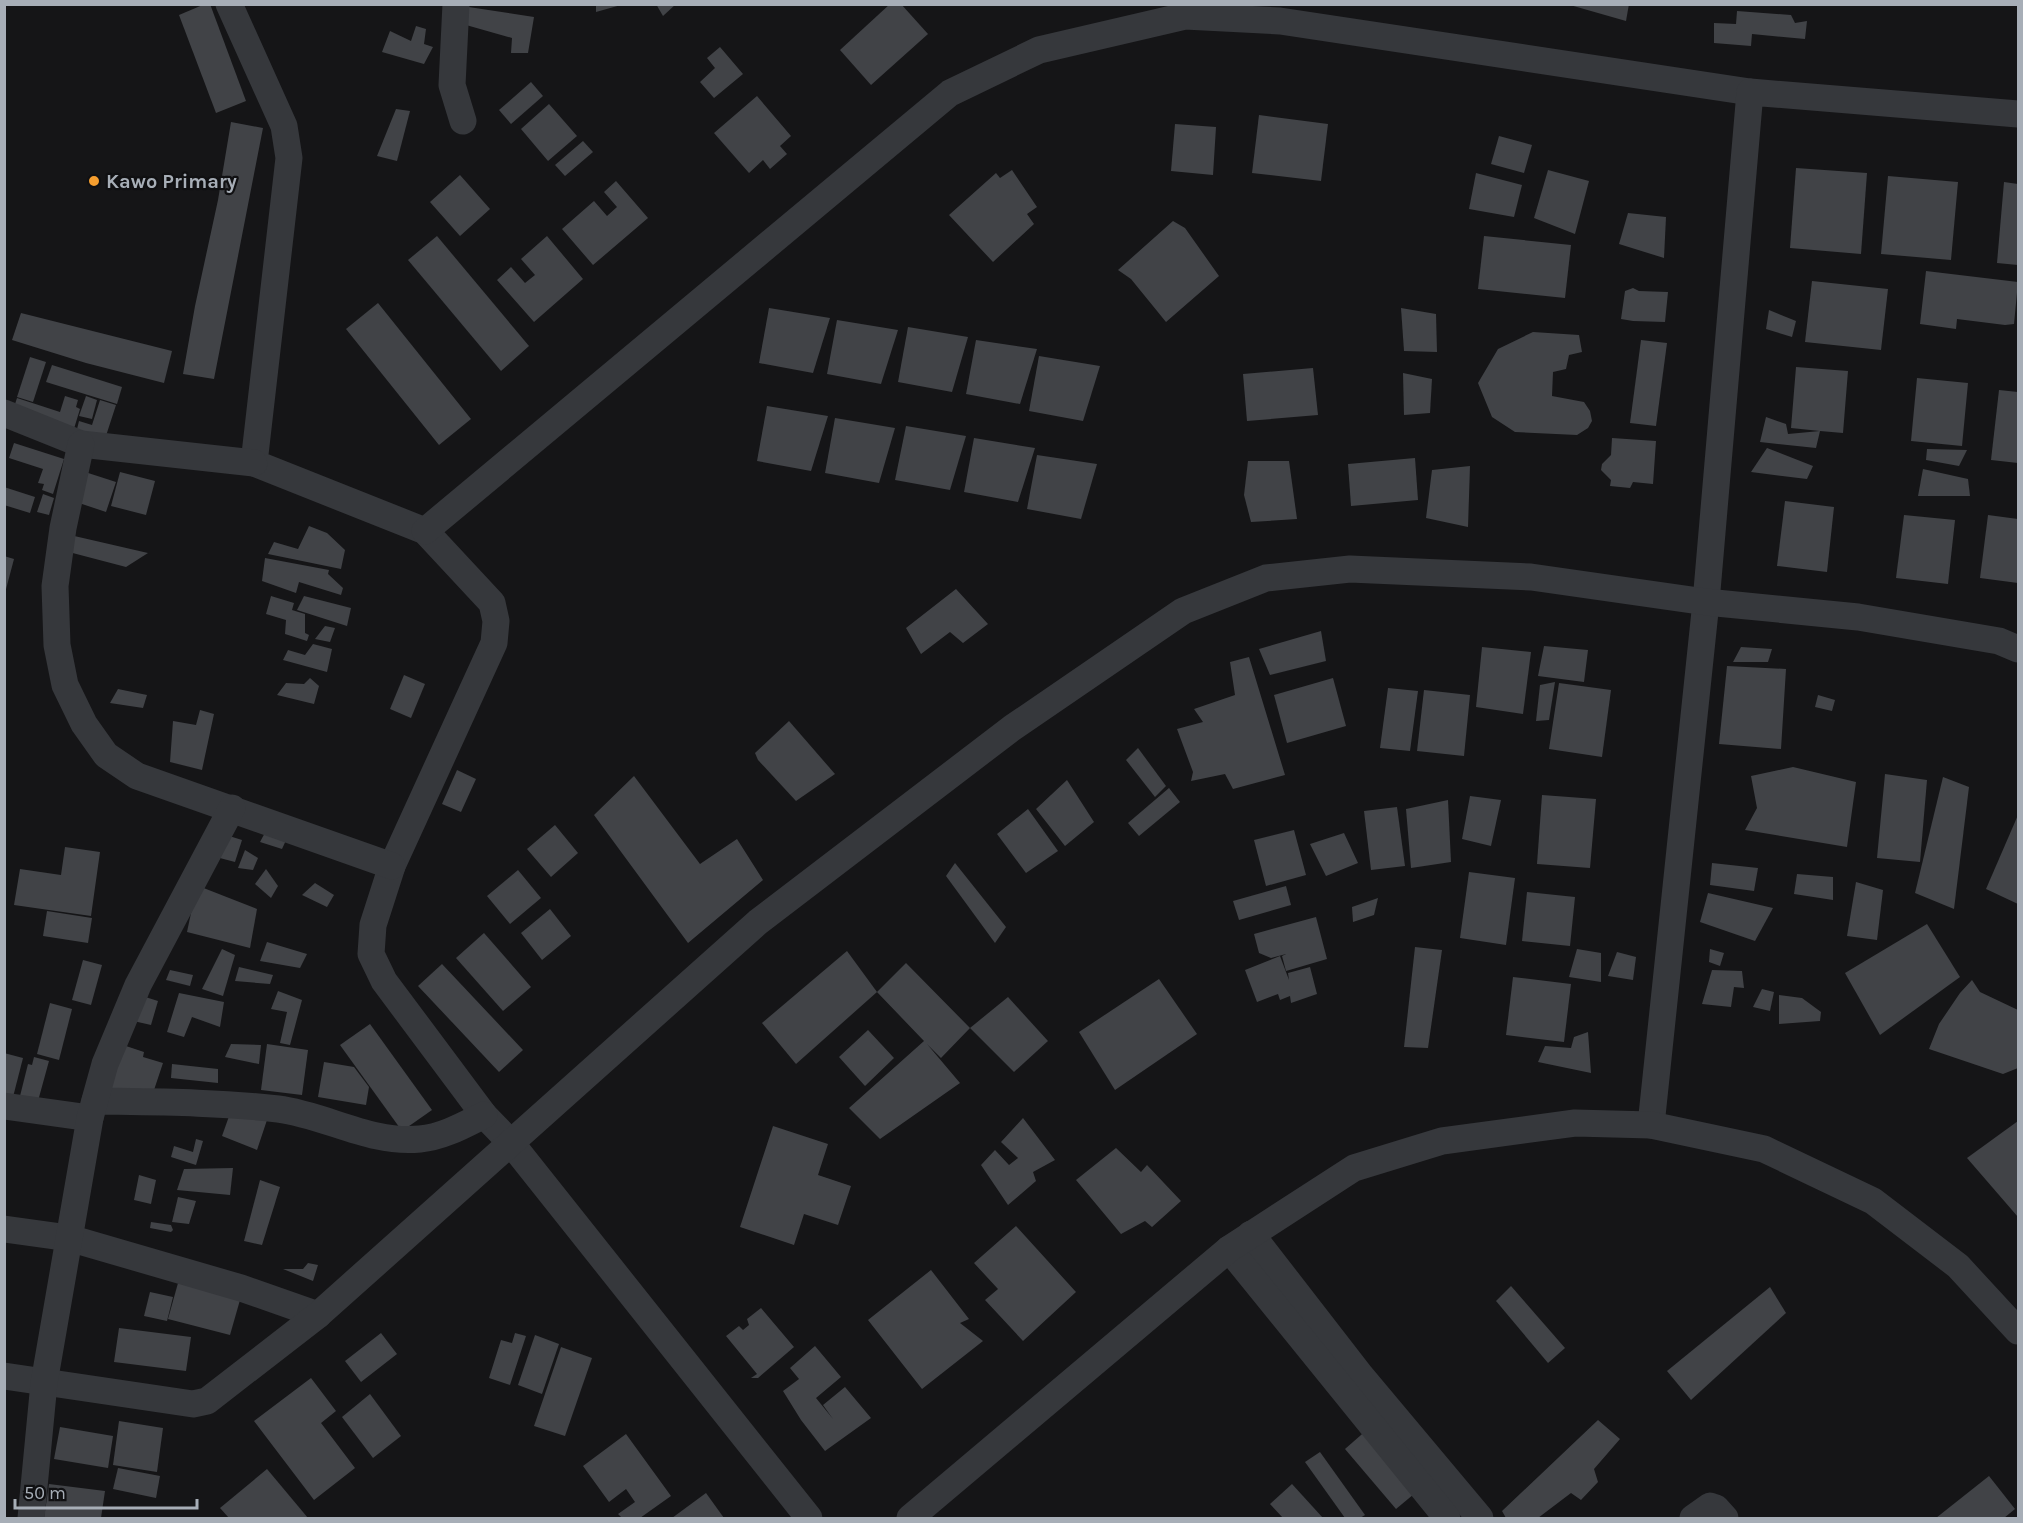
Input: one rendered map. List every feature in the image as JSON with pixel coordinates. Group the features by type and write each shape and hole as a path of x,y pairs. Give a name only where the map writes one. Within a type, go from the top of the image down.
{"street":[{"path":"229,4 284,126 289,158 254,463"},
{"path":"456,4 452,85 463,121"},
{"path":"425,531 950,93 1039,50 1185,16 1280,21 1750,92 2019,114"},
{"path":"1652,1125 1706,602 1750,92"},
{"path":"4,413 81,444 254,463 425,531 492,603 496,621 494,643 392,866 373,925 371,954 384,981 484,1115 511,1143 809,1518"},
{"path":"81,444 63,528 55,586 57,645 65,685 84,724 106,755 136,776 392,866"},
{"path":"4,1376 193,1404 207,1401 318,1315 758,922 1012,728 1183,611 1266,579 1350,569 1531,577 1706,602 1858,617 1999,641 2019,649"},
{"path":"31,1518 44,1383 93,1109 105,1064 138,985 232,808"},
{"path":"4,1106 93,1109 232,1104 285,1110 385,1139 422,1139 448,1132 484,1115"},
{"path":"910,1518 1240,1241 1354,1168 1442,1141 1575,1123 1652,1125 1764,1149 1874,1201 1958,1266 2019,1331"},
{"path":"4,1229 69,1238 241,1288 318,1315"},
{"path":"1240,1241 1352,1383 1447,1518"},
{"path":"1352,1383 1480,1518"},
{"path":"1693,1518 1710,1506 1716,1508 1725,1518"}],"building":[{"path":"210,4 246,101 216,113 179,15"},
{"path":"596,4 621,4 621,5 596,12"},
{"path":"656,4 676,4 663,16"},
{"path":"890,4 901,4 928,34 871,85 840,50"},
{"path":"1570,4 1629,4 1626,21"},
{"path":"462,6 534,17 528,53 511,53 512,38 459,23"},
{"path":"1737,11 1791,15 1795,23 1807,21 1805,39 1752,34 1751,46 1714,43 1714,23 1736,24"},
{"path":"416,26 426,29 424,44 433,47 424,64 382,52 390,31 411,41"},
{"path":"720,47 743,74 714,98 700,82 715,68 707,58"},
{"path":"531,82 543,96 511,124 499,110"},
{"path":"757,96 791,136 780,146 787,154 770,169 763,160 749,173 714,133"},
{"path":"549,104 577,136 548,161 521,129"},
{"path":"396,109 410,111 397,161 377,156"},
{"path":"1259,115 1328,124 1321,181 1252,173"},
{"path":"231,122 263,128 214,379 183,374 218,200"},
{"path":"1175,124 1216,127 1213,175 1171,171"},
{"path":"1499,136 1532,145 1524,173 1491,164"},
{"path":"583,141 593,152 565,176 555,165"},
{"path":"1796,168 1867,173 1861,254 1790,248"},
{"path":"1012,170 1037,207 1027,214 1034,224 993,262 949,215 996,173 1000,178"},
{"path":"1548,170 1589,181 1575,234 1534,218"},
{"path":"1476,173 1522,185 1514,217 1469,209"},
{"path":"460,175 490,209 460,236 430,202"},
{"path":"1888,176 1958,182 1951,260 1881,254"},
{"path":"616,181 648,218 593,265 562,229 594,201 607,216 617,207 604,192"},
{"path":"2004,182 2018,184 2018,265 1997,263"},
{"path":"1628,213 1666,217 1664,258 1619,244"},
{"path":"1173,221 1185,228 1219,276 1166,322 1131,279 1118,270"},
{"path":"437,236 529,346 501,371 408,260"},
{"path":"547,236 583,279 534,322 497,280 511,267 525,283 535,275 521,259"},
{"path":"1484,236 1571,245 1565,298 1478,289"},
{"path":"1926,271 2018,282 2014,324 1957,319 1956,329 1920,324"},
{"path":"1812,281 1888,289 1881,350 1805,342"},
{"path":"1633,288 1639,291 1668,292 1665,322 1621,319 1625,291"},
{"path":"378,303 471,419 439,445 346,329"},
{"path":"769,308 830,318 813,373 759,363"},
{"path":"1401,308 1436,314 1437,352 1404,351"},
{"path":"1769,310 1796,321 1792,337 1766,329"},
{"path":"21,313 172,351 164,383 86,363 12,340"},
{"path":"837,320 898,330 881,384 827,374"},
{"path":"908,327 968,337 952,392 898,382"},
{"path":"1533,332 1579,335 1582,352 1569,355 1566,369 1553,372 1552,396 1584,402 1590,411 1592,421 1588,428 1577,435 1515,432 1492,417 1478,383 1498,349"},
{"path":"976,340 1037,349 1020,404 966,394"},
{"path":"1641,340 1667,343 1656,426 1630,423"},
{"path":"1039,356 1100,366 1083,421 1029,411"},
{"path":"30,357 46,362 33,402 17,397"},
{"path":"52,365 122,387 117,404 46,382"},
{"path":"1796,367 1848,371 1843,433 1791,428"},
{"path":"1313,368 1318,415 1247,421 1243,374"},
{"path":"1403,373 1432,379 1430,413 1404,415"},
{"path":"1917,378 1968,383 1962,446 1911,441"},
{"path":"1999,390 2018,392 2018,463 1991,460"},
{"path":"65,396 78,400 76,407 80,409 73,432 12,413 17,398 60,412"},
{"path":"86,396 97,400 92,419 79,416"},
{"path":"100,400 116,405 104,442 76,433 79,421 92,425"},
{"path":"767,406 828,416 811,471 757,461"},
{"path":"1766,417 1786,424 1788,434 1820,431 1816,448 1760,442"},
{"path":"835,418 895,428 879,483 825,473"},
{"path":"906,426 966,436 950,490 895,480"},
{"path":"974,438 1035,448 1018,502 964,492"},
{"path":"1612,438 1656,441 1653,484 1633,482 1630,488 1610,486 1611,480 1601,470 1602,464 1611,455"},
{"path":"14,443 64,459 53,494 42,490 44,484 38,483 43,469 9,458"},
{"path":"1767,448 1813,466 1807,479 1751,472"},
{"path":"1927,449 1967,450 1959,466 1926,460"},
{"path":"1037,455 1097,464 1081,519 1027,509"},
{"path":"1415,458 1418,500 1351,506 1348,464"},
{"path":"1248,461 1289,461 1297,519 1251,522 1244,495"},
{"path":"1470,466 1468,527 1426,518 1432,470"},
{"path":"1923,469 1968,479 1970,496 1918,496"},
{"path":"82,471 116,482 106,512 73,501"},
{"path":"120,472 155,481 146,515 111,506"},
{"path":"4,487 35,497 30,513 4,505"},
{"path":"43,494 54,498 49,515 37,512"},
{"path":"1785,501 1834,507 1827,572 1777,566"},
{"path":"1904,515 1955,520 1948,584 1896,578"},
{"path":"1988,515 2018,519 2018,583 1980,578"},
{"path":"309,526 327,533 345,550 341,569 268,554 274,542 298,549"},
{"path":"70,535 148,553 126,567 65,551"},
{"path":"4,556 14,559 5,593 4,593"},
{"path":"265,558 329,570 328,574 343,588 341,595 299,582 296,593 262,581"},
{"path":"956,589 988,624 963,643 950,632 921,654 906,628"},
{"path":"271,596 294,603 292,610 305,614 305,633 309,635 307,641 285,634 286,620 266,614"},
{"path":"304,596 351,608 347,626 297,610"},
{"path":"325,626 335,628 330,642 315,639"},
{"path":"1321,631 1326,661 1270,675 1259,649"},
{"path":"313,644 332,649 327,672 283,660 288,650 305,655"},
{"path":"1544,646 1588,650 1584,682 1538,676"},
{"path":"1482,647 1531,652 1523,714 1476,707"},
{"path":"1741,647 1772,649 1768,662 1733,662"},
{"path":"1249,657 1285,775 1233,789 1225,774 1191,781 1193,772 1177,729 1203,722 1194,709 1235,695 1230,662"},
{"path":"1727,666 1786,669 1781,749 1719,744"},
{"path":"404,675 425,684 411,718 390,709"},
{"path":"310,678 319,686 314,704 277,695 286,683 304,684"},
{"path":"1333,678 1346,726 1287,743 1274,695"},
{"path":"1555,682 1549,720 1536,721 1540,685"},
{"path":"1559,683 1611,690 1602,757 1549,749"},
{"path":"1388,688 1418,691 1410,751 1380,748"},
{"path":"118,689 147,695 143,708 110,703"},
{"path":"1424,690 1470,695 1464,756 1417,751"},
{"path":"1818,695 1835,700 1832,711 1815,707"},
{"path":"200,710 214,714 202,770 170,762 173,721 196,725"},
{"path":"789,721 835,774 796,801 758,760 755,753"},
{"path":"1138,748 1166,786 1155,797 1126,760"},
{"path":"1793,767 1856,782 1847,847 1745,830 1757,808 1751,776"},
{"path":"457,770 476,779 461,812 442,804"},
{"path":"1885,774 1927,780 1920,862 1877,858"},
{"path":"634,776 700,864 737,839 763,880 688,943 594,815"},
{"path":"1943,777 1969,787 1954,909 1915,893"},
{"path":"1067,780 1094,822 1065,846 1036,809"},
{"path":"1169,788 1180,802 1139,836 1128,823"},
{"path":"1542,795 1596,799 1590,868 1537,864"},
{"path":"1470,796 1501,800 1491,846 1462,839"},
{"path":"1448,800 1451,862 1411,868 1406,809"},
{"path":"1397,807 1405,866 1371,870 1364,811"},
{"path":"1028,809 1058,851 1026,873 997,834"},
{"path":"2018,815 2018,904 1986,889"},
{"path":"555,825 578,853 551,877 527,849"},
{"path":"267,829 288,836 282,849 260,842"},
{"path":"1294,830 1306,875 1266,886 1254,840"},
{"path":"1344,833 1358,863 1326,876 1310,844"},
{"path":"226,835 242,840 235,862 216,857"},
{"path":"65,847 100,852 91,916 14,905 20,869 61,875"},
{"path":"245,850 258,858 253,870 238,868"},
{"path":"955,863 1006,927 995,943 946,876"},
{"path":"1712,863 1758,868 1754,891 1710,885"},
{"path":"266,869 278,886 271,898 255,884"},
{"path":"518,870 541,898 510,924 487,896"},
{"path":"1469,872 1515,878 1506,945 1460,938"},
{"path":"1797,874 1833,877 1833,900 1794,894"},
{"path":"1856,882 1883,890 1877,940 1847,936"},
{"path":"315,883 334,895 327,907 302,895"},
{"path":"1286,886 1291,905 1239,920 1233,901"},
{"path":"201,887 257,909 250,948 187,932 191,913"},
{"path":"1527,892 1575,897 1570,946 1522,941"},
{"path":"1708,893 1773,908 1755,941 1700,922"},
{"path":"1378,898 1374,915 1353,922 1352,907"},
{"path":"550,909 571,936 542,960 521,933"},
{"path":"47,911 92,918 88,943 43,936"},
{"path":"1316,917 1327,959 1286,971 1282,956 1286,954 1271,958 1259,953 1254,934"},
{"path":"1927,924 1960,977 1880,1035 1845,973"},
{"path":"484,933 531,987 503,1011 456,958"},
{"path":"267,942 307,954 300,968 260,961"},
{"path":"1415,947 1442,950 1428,1048 1404,1047"},
{"path":"222,949 235,955 223,996 202,989"},
{"path":"1577,949 1601,953 1601,982 1569,977"},
{"path":"1710,949 1724,953 1720,966 1709,962"},
{"path":"847,951 877,992 796,1064 762,1023"},
{"path":"1617,952 1636,957 1633,980 1608,976"},
{"path":"1280,956 1289,980 1288,973 1310,967 1317,994 1291,1003 1290,996 1280,1000 1278,994 1257,1002 1245,970"},
{"path":"83,960 102,965 91,1005 72,1000"},
{"path":"906,963 970,1028 941,1058 927,1044 960,1083 880,1139 849,1108 924,1041 877,992"},
{"path":"442,964 523,1050 499,1072 418,986"},
{"path":"239,967 273,975 270,984 235,981"},
{"path":"170,970 193,975 190,986 166,980"},
{"path":"1712,970 1742,971 1744,988 1734,987 1731,1007 1702,1004"},
{"path":"1513,977 1571,984 1564,1042 1506,1035"},
{"path":"1159,979 1197,1034 1115,1090 1079,1032"},
{"path":"1972,980 1980,992 2018,1010 2018,1068 2003,1074 1929,1049 1939,1024 1960,993"},
{"path":"1762,989 1774,992 1770,1011 1753,1007"},
{"path":"278,991 302,1000 290,1045 280,1043 287,1012 271,1009"},
{"path":"179,993 224,1002 220,1027 192,1017 184,1037 167,1032"},
{"path":"139,995 158,1001 151,1025 129,1020"},
{"path":"1779,995 1802,998 1821,1012 1820,1021 1779,1024"},
{"path":"1008,997 1048,1041 1014,1072 970,1028"},
{"path":"50,1003 72,1009 59,1060 37,1054"},
{"path":"370,1024 432,1110 402,1131 340,1045"},
{"path":"868,1030 894,1058 865,1086 839,1057"},
{"path":"1588,1032 1591,1073 1538,1062 1545,1046 1571,1048 1574,1037"},
{"path":"231,1044 261,1045 259,1064 225,1057"},
{"path":"267,1044 308,1050 302,1095 261,1090"},
{"path":"123,1045 144,1052 143,1057 163,1063 153,1093 109,1091"},
{"path":"4,1053 23,1058 13,1097 4,1094"},
{"path":"34,1057 49,1061 38,1101 20,1096 28,1064 32,1065"},
{"path":"324,1062 354,1067 369,1087 366,1105 318,1097"},
{"path":"172,1064 218,1069 218,1083 171,1078"},
{"path":"233,1105 268,1117 257,1150 222,1136"},
{"path":"1023,1118 1055,1160 1033,1172 1036,1181 1008,1205 981,1165 995,1150 1009,1165 1018,1158 1001,1142"},
{"path":"2018,1121 2018,1217 1967,1158"},
{"path":"773,1126 828,1144 818,1175 851,1186 838,1225 804,1214 794,1245 740,1227"},
{"path":"196,1139 203,1141 196,1165 171,1157 174,1146 193,1152"},
{"path":"1116,1148 1141,1172 1147,1165 1181,1201 1152,1227 1145,1221 1121,1234 1076,1180"},
{"path":"233,1168 230,1195 177,1190 184,1169"},
{"path":"139,1175 156,1180 151,1204 134,1200"},
{"path":"260,1180 280,1187 262,1245 244,1241"},
{"path":"178,1197 196,1201 189,1224 172,1222"},
{"path":"151,1222 171,1225 173,1230 171,1232 150,1228"},
{"path":"1016,1226 1076,1292 1023,1341 985,1300 998,1289 974,1263"},
{"path":"308,1263 318,1265 313,1281 283,1269 303,1269"},
{"path":"931,1270 969,1319 960,1323 983,1341 922,1389 868,1320"},
{"path":"178,1283 240,1300 230,1335 168,1319"},
{"path":"1511,1286 1565,1348 1548,1363 1496,1301"},
{"path":"1770,1287 1786,1313 1691,1400 1667,1371"},
{"path":"150,1292 173,1297 167,1321 144,1316"},
{"path":"761,1308 794,1347 758,1378 751,1378 757,1374 726,1336 739,1326 743,1330 749,1325 747,1319"},
{"path":"119,1328 191,1337 186,1371 114,1362"},
{"path":"381,1333 397,1354 361,1382 345,1361"},
{"path":"515,1333 526,1336 510,1385 489,1378 501,1340 512,1343"},
{"path":"535,1335 559,1344 542,1394 518,1385"},
{"path":"815,1346 841,1377 816,1398 833,1419 823,1405 845,1387 871,1418 825,1451 801,1420 783,1391 799,1379 790,1368"},
{"path":"561,1347 592,1358 565,1436 534,1426"},
{"path":"311,1378 336,1411 321,1423 355,1468 314,1500 254,1421"},
{"path":"370,1394 401,1436 373,1458 342,1417"},
{"path":"1598,1420 1620,1439 1594,1469 1598,1482 1581,1500 1571,1493 1538,1518 1506,1518 1502,1511"},
{"path":"119,1421 163,1428 157,1472 113,1465"},
{"path":"60,1427 113,1436 108,1468 54,1459"},
{"path":"1369,1428 1420,1489 1396,1509 1345,1449"},
{"path":"626,1434 671,1496 640,1518 622,1518 618,1514 635,1502 626,1489 609,1502 583,1466"},
{"path":"1320,1452 1365,1515 1360,1518 1345,1518 1305,1462"},
{"path":"118,1468 160,1476 156,1498 113,1489"},
{"path":"267,1469 308,1518 229,1518 220,1508"},
{"path":"1989,1476 2015,1509 2004,1518 1936,1518"},
{"path":"49,1484 105,1491 101,1518 44,1518"},
{"path":"1292,1484 1323,1518 1283,1518 1270,1504"},
{"path":"706,1493 724,1518 672,1518"}],"place":[{"name":"Kawo Primary","path":"94,181"}]}
